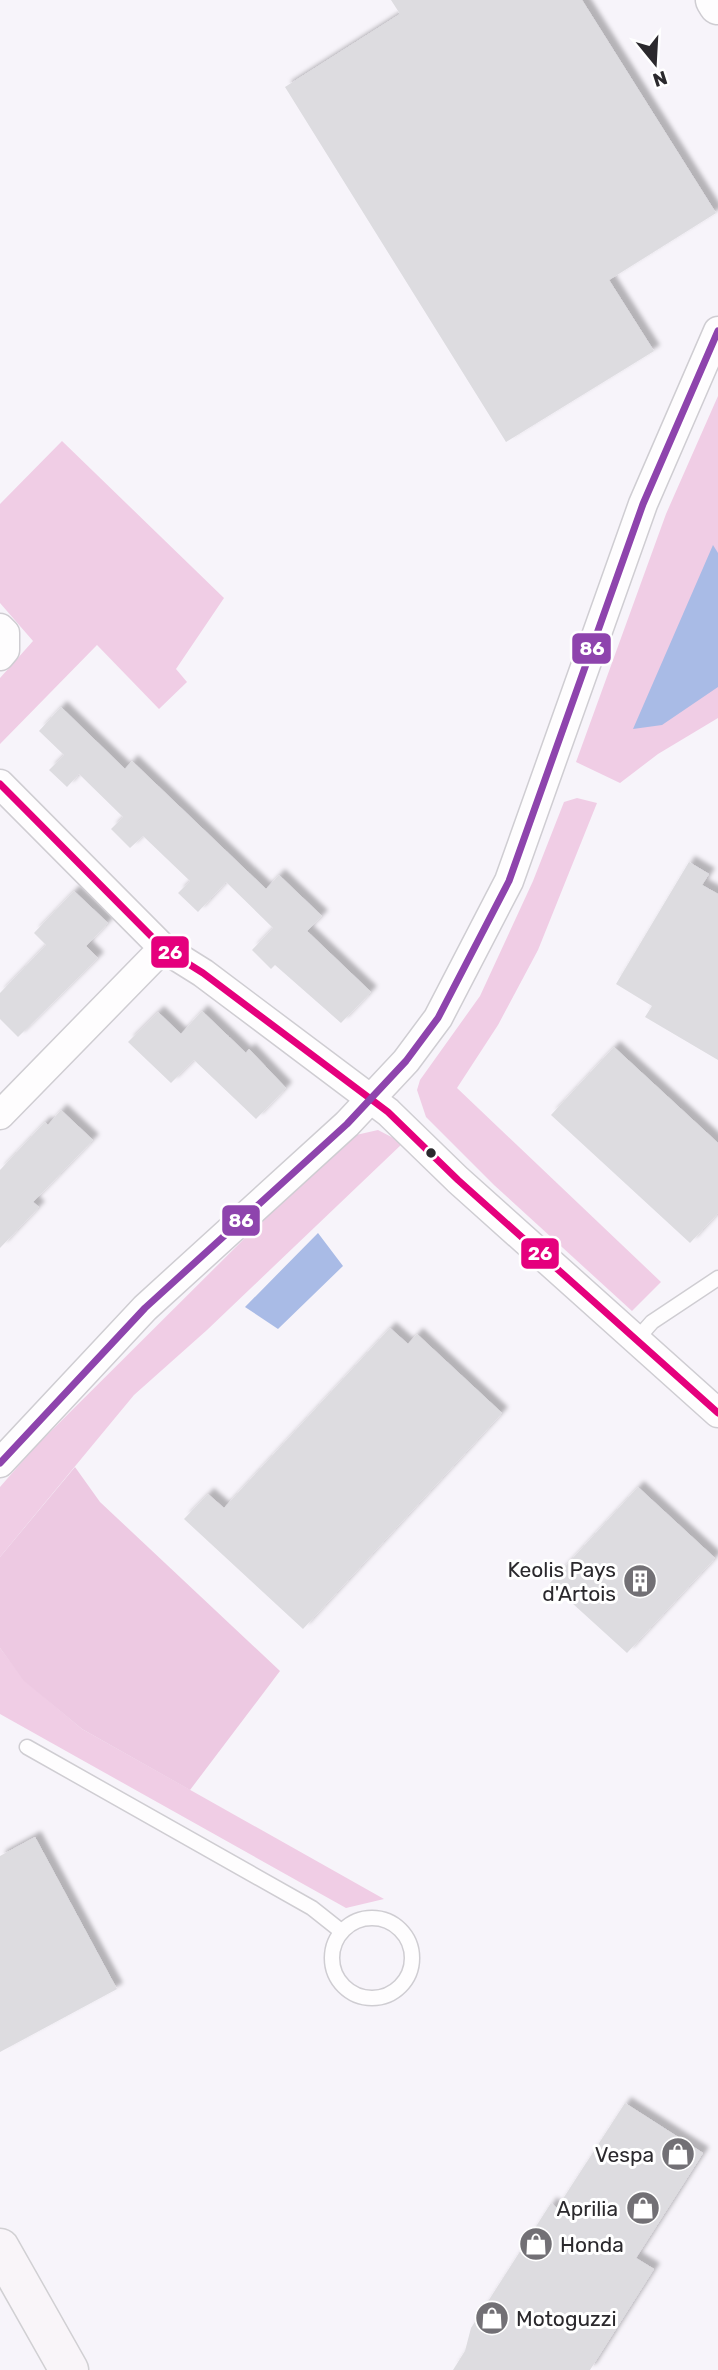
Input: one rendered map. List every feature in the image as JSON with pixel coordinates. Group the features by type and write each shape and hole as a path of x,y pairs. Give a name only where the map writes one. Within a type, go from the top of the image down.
{"main road":[{"path":"715,0 718,5"},
{"path":"0,2248 69,2370"}],"street":[{"path":"0,1463 145,1308 369,1100 416,1049 438,1018 509,881 643,503 718,331"},
{"path":"0,628 5,634 5,650 0,656"},
{"path":"0,784 163,948 203,973 388,1112 458,1180 718,1413"},
{"path":"0,1115 163,948"}],"lane":[{"path":"637,1339 652,1322 718,1278"},
{"path":"27,1747 312,1908 341,1931"},
{"path":"369,1918 385,1920 398,1928 408,1940 412,1955 405,1981 394,1992 380,1998 361,1998 344,1988 332,1970 331,1950 341,1931 354,1922 369,1918"}],"shaded area":[{"path":"718,396 718,718 658,754 620,783 576,762 666,514"},
{"path":"62,441 224,598 176,669 187,682 159,709 97,645 0,744 0,678 33,641 0,603 0,504"},
{"path":"577,798 597,803 538,950 498,1025 457,1088 661,1282 632,1311 494,1185 426,1117 417,1090 420,1080 480,996 533,881 564,802"},
{"path":"378,1130 403,1143 207,1330 134,1395 0,1557 0,1487 34,1448 257,1226 356,1135"},
{"path":"75,1467 100,1502 280,1671 190,1790 82,1729 24,1681 0,1648 0,1557"},
{"path":"0,1648 25,1681 82,1729 384,1899 346,1908 0,1714"}],"water":[{"path":"713,545 718,553 718,687 662,725 633,729"},
{"path":"318,1233 343,1266 278,1329 245,1307"}],"building":[{"path":"391,0 582,0 716,213 609,280 654,351 506,442 285,87 400,14"},
{"path":"61,707 125,769 132,761 266,889 279,875 322,916 307,931 371,992 341,1023 275,965 271,969 252,950 273,928 226,882 198,912 178,893 190,881 143,836 130,848 111,829 123,817 79,774 67,787 49,770 64,755 39,731"},
{"path":"689,862 709,874 702,885 718,894 718,1060 645,1017 652,1006 616,984"},
{"path":"74,891 108,923 86,946 98,958 18,1037 0,1019 0,993 46,945 34,933"},
{"path":"202,1011 246,1053 249,1049 286,1088 256,1119 194,1060 171,1083 128,1042 158,1012 181,1034"},
{"path":"614,1047 718,1143 718,1213 690,1243 551,1115"},
{"path":"61,1110 93,1140 33,1202 39,1207 0,1248 0,1170 45,1122 48,1125"},
{"path":"390,1328 408,1344 417,1334 502,1413 303,1629 184,1519 208,1494 224,1508"},
{"name":"Keolis Pays d'Artois","path":"638,1487 715,1558 627,1653 550,1583"},
{"path":"35,1837 117,1989 0,2052 0,1856"},
{"path":"625,2103 703,2153 636,2258 654,2269 590,2370 453,2370 465,2351 471,2328 551,2203 557,2208"}],"transit line":[{"name":"86","path":"0,1463 145,1308 347,1124 406,1061 438,1018 509,881 643,504 718,331"},
{"name":"26","path":"0,784 163,948 203,973 388,1112 458,1180 718,1413"}],"place":[{"name":"Keolis Pays d'Artois","path":"640,1581"},
{"name":"Vespa","path":"678,2154"},
{"name":"Aprilia","path":"643,2208"},
{"name":"Honda","path":"536,2244"},
{"name":"Motoguzzi","path":"492,2318"}]}
